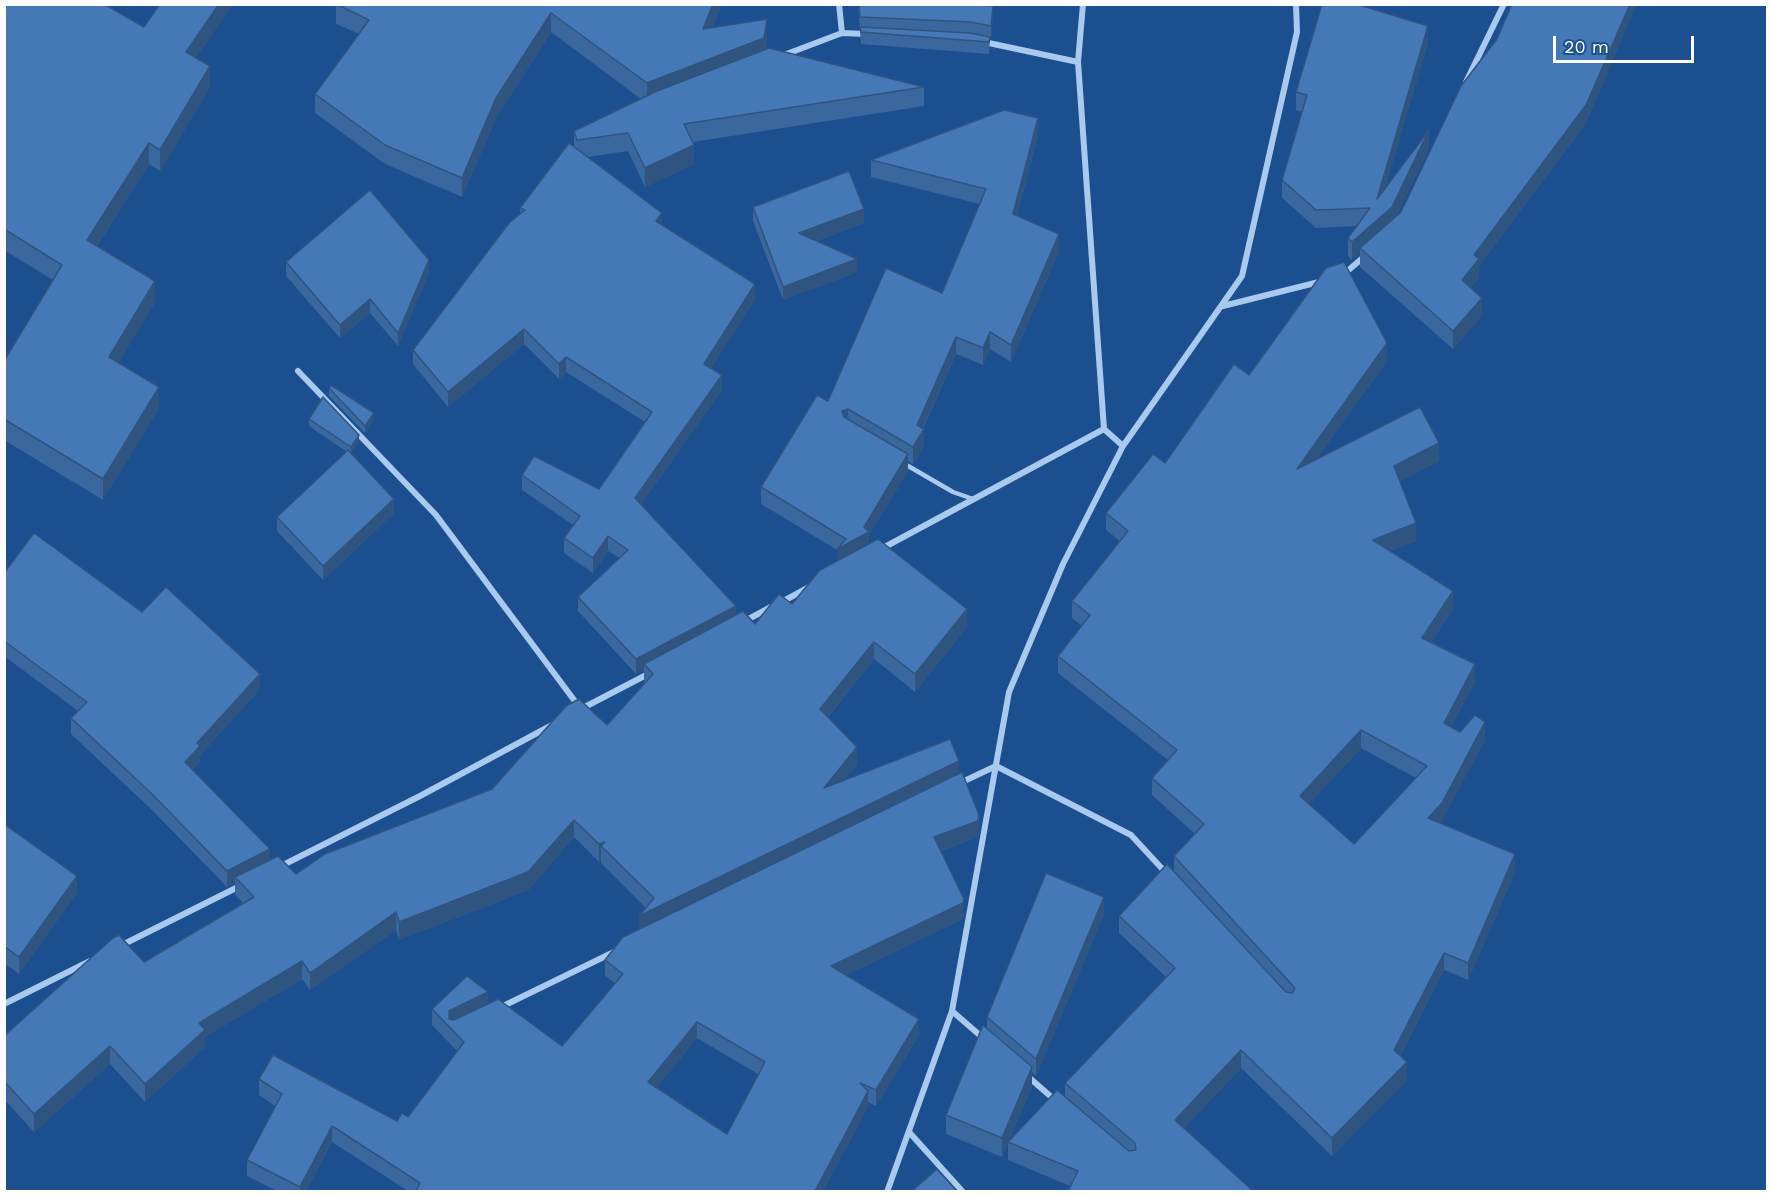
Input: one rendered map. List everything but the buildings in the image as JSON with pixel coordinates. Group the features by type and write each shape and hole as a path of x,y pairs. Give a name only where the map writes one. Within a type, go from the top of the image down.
{"street":[{"path":"839,4 842,33"},
{"path":"1083,4 1078,62 1104,429 1124,446"},
{"path":"887,1191 952,1011 1009,692 1063,564 1124,446 1242,276 1297,32 1296,4"},
{"path":"1463,90 1504,4"},
{"path":"775,59 842,33 877,35"},
{"path":"971,39 1078,62"},
{"path":"1341,276 1373,249"},
{"path":"1223,306 1330,279"},
{"path":"298,371 436,514 581,709"},
{"path":"870,555 1104,429"},
{"path":"736,626 818,582"},
{"path":"571,715 654,670"},
{"path":"271,871 420,796 561,720"},
{"path":"953,787 996,766"},
{"path":"996,766 1131,835 1171,878"},
{"path":"111,951 249,881"},
{"path":"494,1010 622,948"},
{"path":"4,1004 100,956"},
{"path":"952,1011 988,1042"},
{"path":"1015,1065 1060,1104"},
{"path":"909,1132 963,1191"}],"lane":[{"path":"895,458 953,492 973,500"}]}
